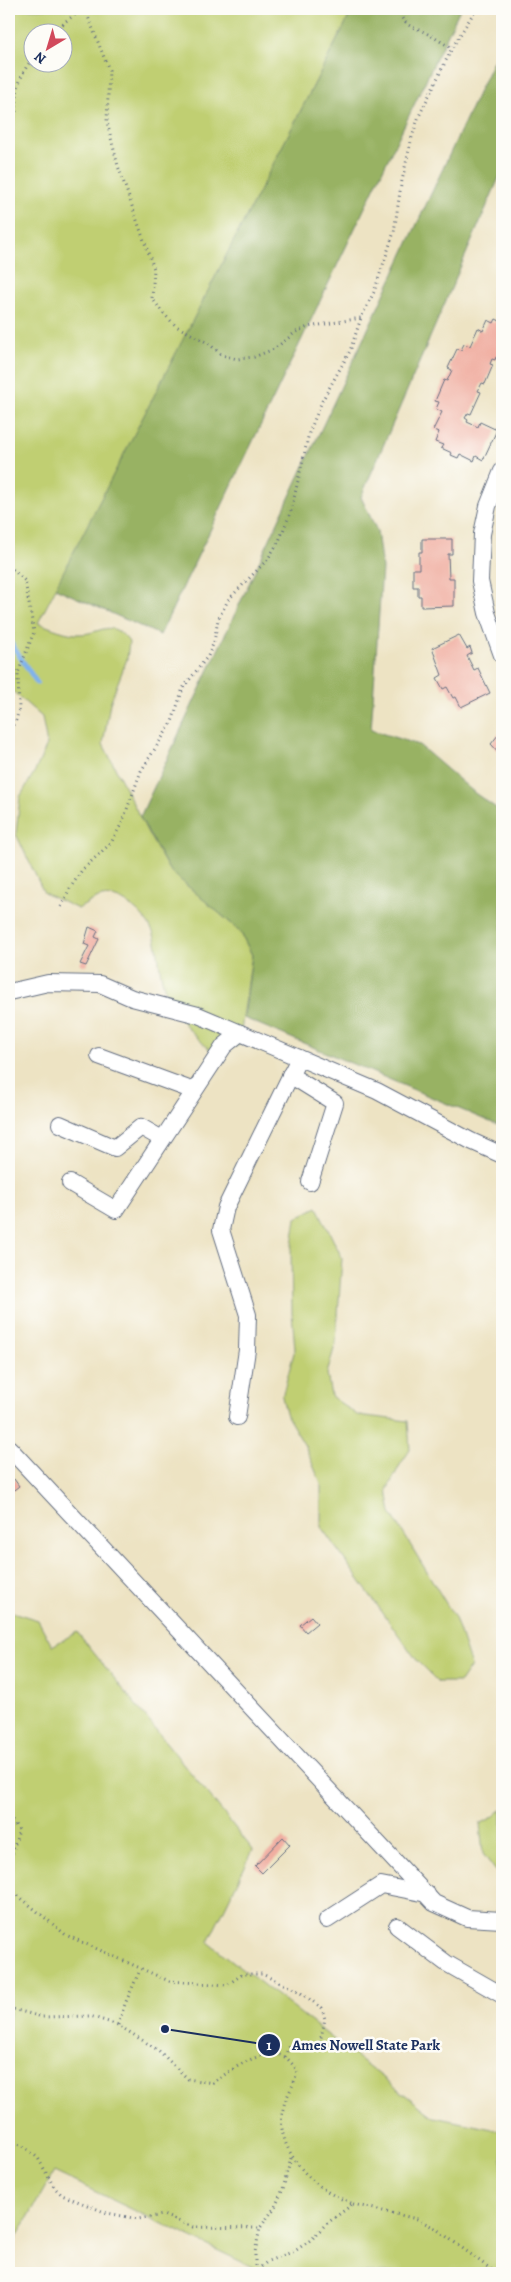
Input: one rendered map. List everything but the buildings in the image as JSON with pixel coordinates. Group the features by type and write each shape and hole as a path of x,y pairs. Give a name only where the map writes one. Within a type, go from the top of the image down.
{"street":[{"path":"502,471 488,506 482,534 480,581 487,613 502,654"},
{"path":"9,992 48,983 100,984 132,998 198,1015 377,1091 470,1141 502,1155"},
{"path":"70,1183 116,1210 224,1046 240,1033"},
{"path":"99,1056 194,1091"},
{"path":"237,1417 247,1350 248,1315 220,1230 226,1207 299,1058"},
{"path":"290,1075 335,1103 310,1182"},
{"path":"60,1124 115,1148 141,1127 162,1139"},
{"path":"9,1448 434,1903 467,1918 502,1920"},
{"path":"327,1920 381,1885 427,1894"},
{"path":"397,1926 446,1963 502,1995"}],"path":[{"path":"65,22 84,9 110,70 107,122 118,166 154,269 152,298 163,313 176,326 208,343 222,355 237,359 254,357 274,349 296,332 308,328 361,318"},
{"path":"398,9 405,23 414,30 429,34 452,48"},
{"path":"61,907 82,870 111,843 122,823 142,770 172,722 183,688 208,656 214,642 218,620 228,600 268,558 278,541 291,511 309,433 322,401 350,351 361,318 374,292 394,232 401,185 414,130 452,48 476,9"},
{"path":"9,124 17,111 17,95 20,79 24,72"},
{"path":"9,566 25,581 34,632 18,673 19,709 16,720 9,732"},
{"path":"9,1817 19,1830 9,1866"},
{"path":"9,1878 15,1893 66,1935 140,1970 169,1981 227,1985 243,1974 262,1974 298,1991 322,2008 325,2020 320,2042 310,2046 298,2041 288,2048 285,2057"},
{"path":"118,2025 140,1970"},
{"path":"9,2008 42,2018 90,2016 118,2025 158,2050 188,2079 213,2083 230,2070 257,2057 276,2054 285,2057 298,2070 296,2083 283,2109 282,2131 292,2158 325,2190 353,2204 423,2222 435,2228 496,2273"},
{"path":"9,2143 22,2145 38,2158 54,2187 62,2195 107,2213 138,2220 163,2216 193,2227 260,2228"},
{"path":"254,2272 255,2252 260,2228 275,2207 283,2189 292,2158"},
{"path":"254,2272 268,2261 294,2251 312,2239 353,2204"}],"green space":[{"path":"9,9 353,9 38,623 75,634 111,628 123,634 129,642 127,659 110,703 103,744 169,870 240,931 252,955 239,1045 217,1055 186,1025 173,1007 164,987 152,931 142,916 127,903 110,897 102,897 78,909 44,893 16,834 20,797 47,745 42,717 9,688"},
{"path":"353,9 460,9 160,635 55,588"},
{"path":"502,42 502,171 361,497 377,531 382,568 371,730 419,745 476,794 502,812 502,1127 244,1018 252,955 240,931 169,870 140,817"},
{"path":"317,1207 342,1258 336,1342 327,1373 331,1396 357,1415 408,1421 410,1450 387,1490 391,1513 455,1618 471,1666 460,1682 438,1682 418,1662 321,1527 321,1484 305,1446 287,1416 282,1397 295,1349 292,1313 291,1252 296,1218"},
{"path":"9,1611 38,1620 52,1646 77,1632 253,1850 208,1942 434,2117 502,2131 502,2273 265,2273 54,2172 9,2251"},
{"path":"502,1809 502,1879 483,1854 480,1824 493,1817"}],"waterway":[{"path":"9,640 37,683"}],"place":[{"name":"Ames Nowell State Park","path":"165,2029"}]}
